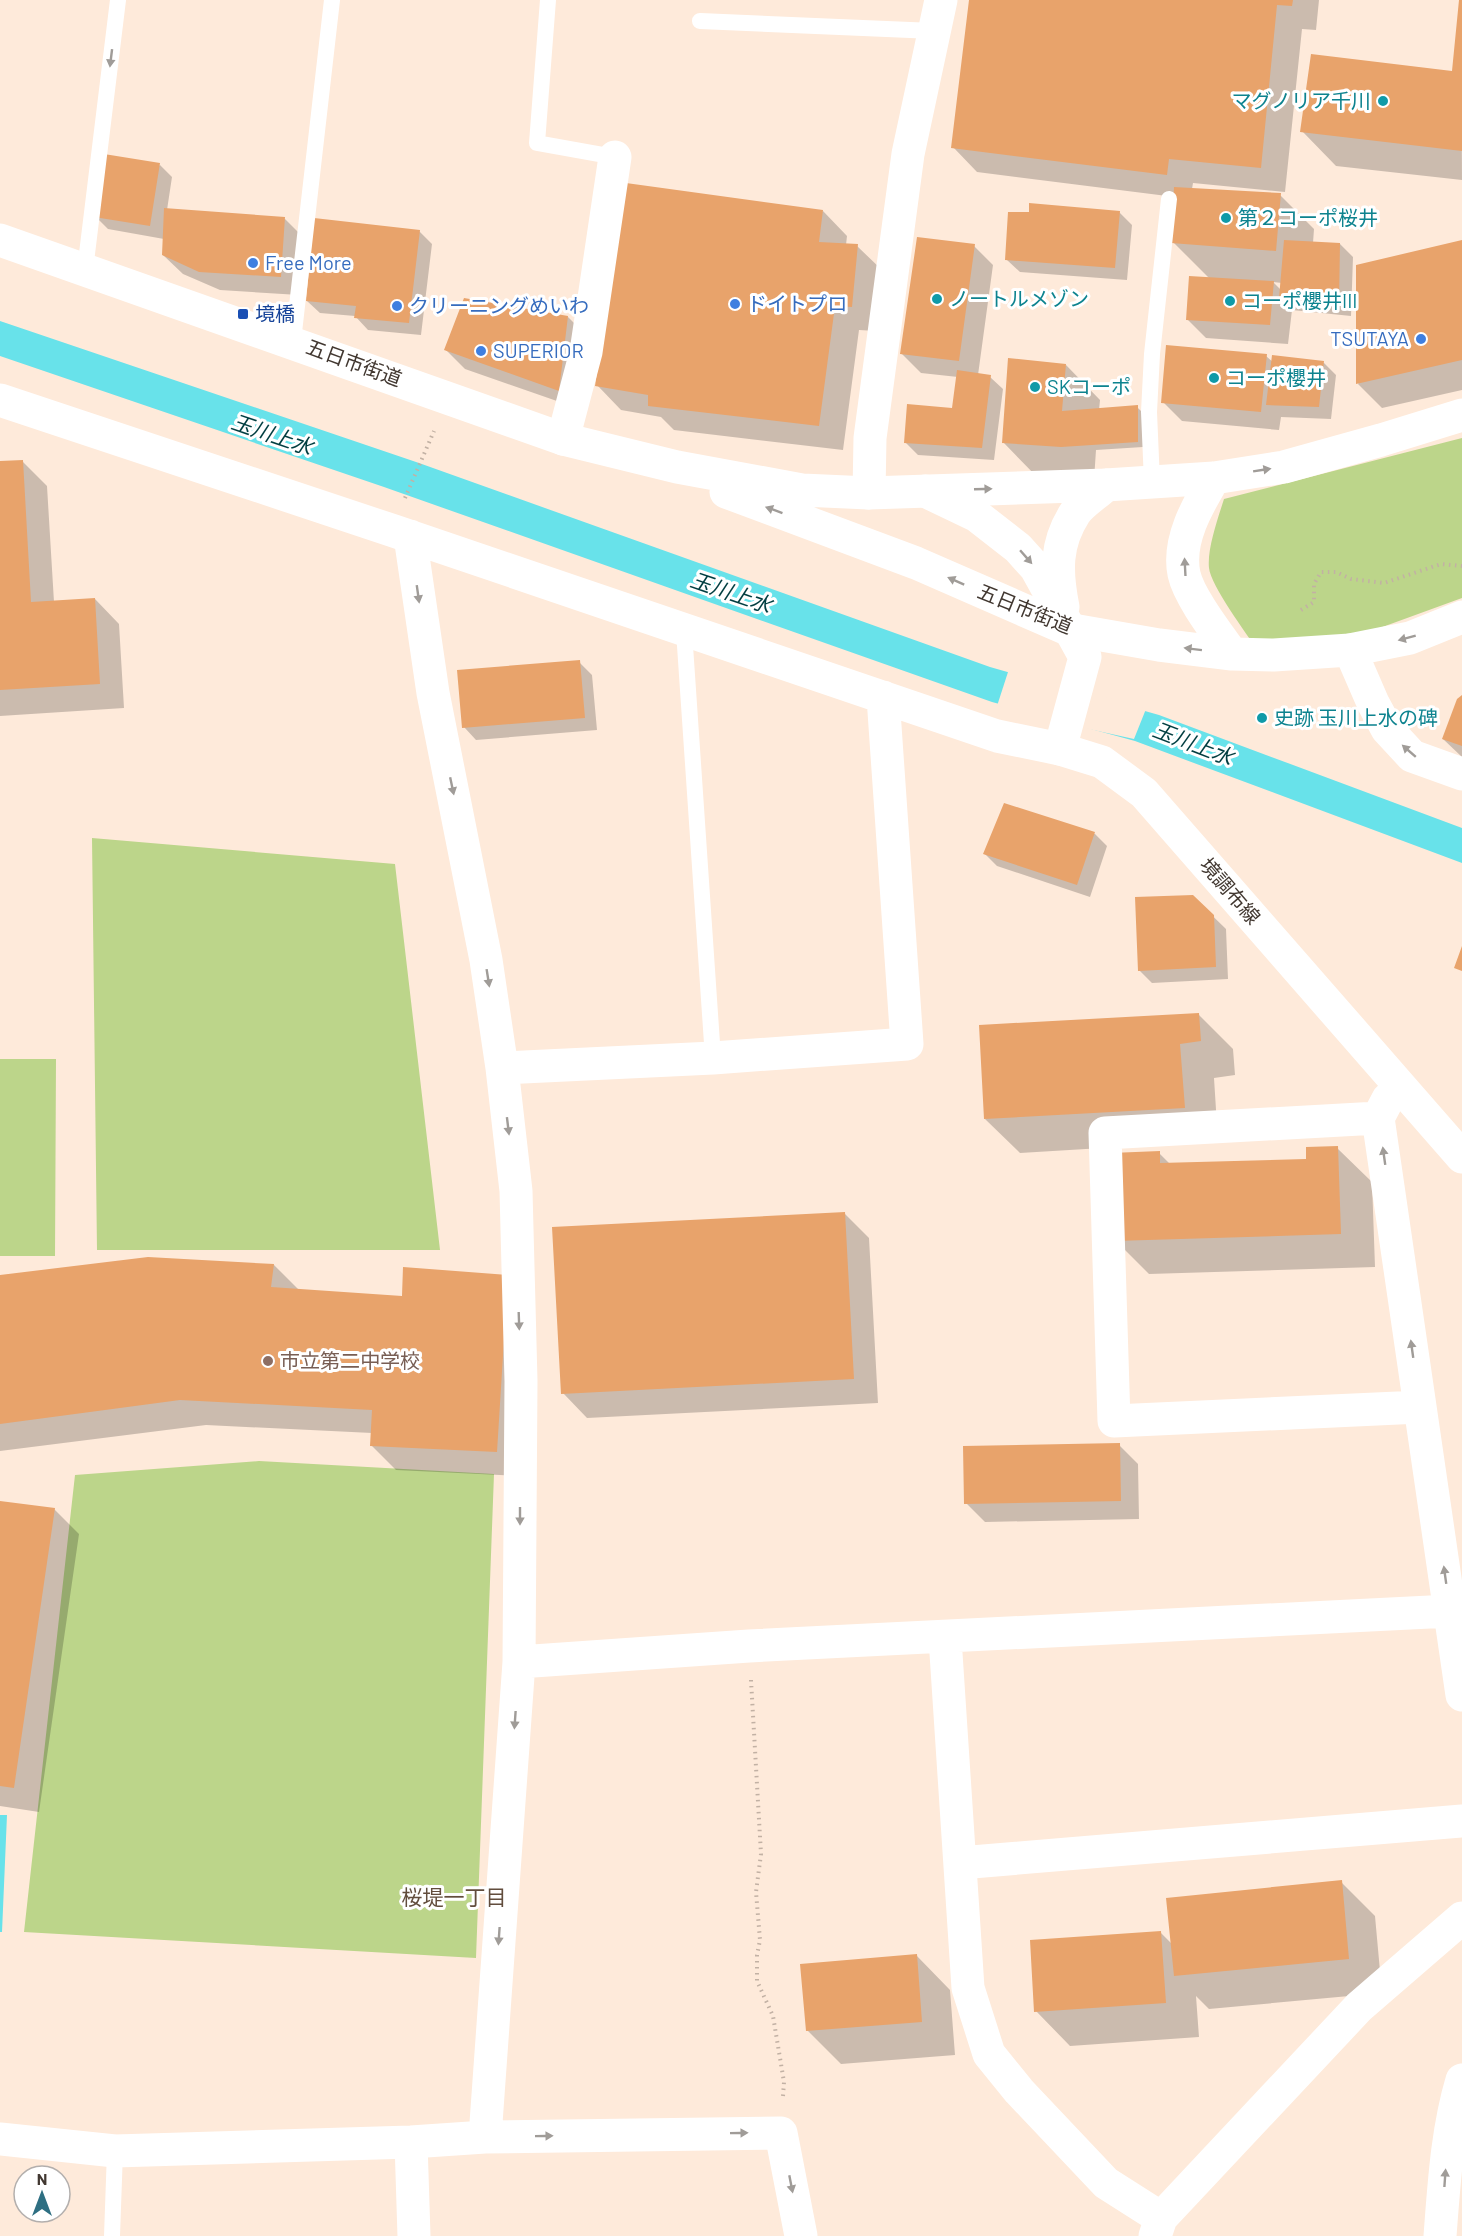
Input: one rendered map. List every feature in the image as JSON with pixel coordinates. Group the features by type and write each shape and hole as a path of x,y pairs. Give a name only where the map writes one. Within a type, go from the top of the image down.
{"street":[{"path":"869,493 870,438 908,154 937,15"},
{"path":"563,439 586,352 615,157"},
{"name":"五日市街道","path":"0,240 293,341 563,439 677,467 802,490 869,493 1106,485 1214,478 1284,467 1381,441 1462,415"},
{"name":"境調布線","path":"0,400 410,536 998,736 1063,740 1102,762 1144,793 1462,1157"},
{"name":"五日市街道","path":"677,467 717,489 916,562 1067,629 1159,645 1232,654 1274,655 1350,650 1410,638 1462,617"},
{"path":"1214,478 1193,515 1185,547 1184,574 1200,608 1232,654"},
{"path":"1067,629 1057,579 1059,549 1076,512 1106,485"},
{"path":"925,491 977,516 1018,548 1036,568 1084,657 1063,740"},
{"path":"410,536 433,693 484,949 502,1068 516,1191 521,1381 519,1662 485,2137"},
{"path":"1350,650 1387,729 1412,756 1462,774"},
{"path":"502,1068 713,1058 907,1044 883,697"},
{"path":"1397,1081 1378,1118 1462,1695"},
{"path":"1378,1118 1105,1133 1114,1421 1420,1407"},
{"path":"519,1662 749,1646 1450,1611"},
{"path":"945,1638 968,1988 989,2054 1019,2091 1106,2183 1158,2227 1359,2007 1462,1918"},
{"path":"960,1863 1462,1821"},
{"path":"1440,2236 1446,2160 1462,2080"},
{"path":"0,2139 115,2151 411,2142 485,2137 781,2133 801,2236"},
{"path":"411,2142 414,2236"}],"lane":[{"path":"85,270 118,0"},
{"path":"293,341 332,0"},
{"path":"548,0 537,143 615,157"},
{"path":"700,21 937,15"},
{"path":"1152,482 1149,412 1152,354 1169,199"},
{"path":"684,631 713,1058"},
{"path":"112,2236 115,2151"}],"path":[{"path":"410,486 428,444"},
{"path":"1301,610 1314,602 1314,584 1321,572 1336,572 1351,579 1384,583 1441,564 1462,566"},
{"path":"749,1646 761,1854 756,1892 760,1940 757,1955 757,1981 773,2016 784,2082 781,2133"}],"green space":[{"path":"1462,438 1462,598 1344,641 1257,649 1222,597 1209,568 1211,543 1224,499"},
{"path":"92,838 395,864 440,1250 97,1250"},
{"path":"0,1059 56,1059 55,1256 0,1256"},
{"path":"259,1461 494,1474 476,1958 24,1932 75,1475"}],"water":[{"name":"玉川上水","path":"0,321 419,463 990,667 1159,715 1462,828 1462,863 1135,741 992,702 384,487 0,356"},
{"path":"0,1815 7,1815 2,1932 0,1932"}],"pier":[{"path":"1009,669 1146,709 1134,739 997,706"}],"building":[{"path":"969,0 1293,0 1292,6 1277,5 1261,168 1169,159 1167,175 951,148"},
{"name":"マグノリア千川","path":"1459,0 1462,0 1462,151 1300,132 1311,54 1452,71"},
{"path":"104,154 160,163 150,226 94,217"},
{"path":"626,183 823,210 819,242 858,244 852,307 835,306 819,426 648,406 648,395 595,386"},
{"name":"第２コーポ桜井","path":"1174,187 1281,193 1276,251 1171,243"},
{"path":"1029,203 1120,211 1115,268 1005,260 1008,212 1029,212"},
{"path":"164,208 285,217 281,277 199,272 162,255"},
{"path":"314,218 420,230 409,323 354,318 356,306 306,301"},
{"name":"ノートルメゾン","path":"917,237 975,244 959,361 900,354"},
{"path":"1284,240 1340,243 1339,304 1279,298"},
{"path":"1462,240 1462,360 1356,384 1356,265"},
{"name":"コーポ櫻井III","path":"1189,276 1274,281 1270,325 1186,320"},
{"path":"464,298 568,316 559,391 444,350"},
{"name":"コーポ櫻井","path":"1166,345 1267,354 1261,412 1161,403"},
{"path":"1272,355 1324,361 1319,407 1266,405"},
{"name":"SKコーポ","path":"1008,358 1066,364 1062,411 1138,405 1138,442 1061,447 1002,443"},
{"path":"957,370 991,375 982,448 904,443 907,404 952,408"},
{"path":"23,460 31,602 95,598 100,684 0,690 0,461"},
{"path":"580,660 585,718 462,728 457,670"},
{"path":"1462,695 1462,746 1442,739 1457,699"},
{"path":"1004,803 1095,832 1077,885 983,854"},
{"path":"1193,895 1214,915 1216,967 1138,971 1135,897"},
{"path":"1462,946 1462,971 1454,968"},
{"path":"1199,1013 1201,1041 1180,1044 1185,1108 984,1119 979,1025"},
{"path":"1338,1146 1341,1234 1114,1241 1111,1153 1160,1151 1160,1163 1306,1159 1306,1147"},
{"path":"845,1212 854,1379 561,1394 552,1227"},
{"path":"148,1257 274,1264 271,1287 402,1296 403,1267 508,1275 497,1452 370,1446 372,1410 180,1400 0,1424 0,1275"},
{"path":"1120,1443 1121,1501 964,1504 963,1446"},
{"path":"0,1501 55,1508 14,1788 0,1786"},
{"path":"1342,1880 1349,1959 1174,1976 1166,1898"},
{"path":"1161,1931 1166,2003 1034,2012 1030,1940"},
{"path":"917,1954 922,2022 806,2031 800,1964"}],"place":[{"name":"マグノリア千川","path":"1383,101"},
{"name":"第２コーポ桜井","path":"1226,218"},
{"name":"Free More","path":"253,263"},
{"name":"ノートルメゾン","path":"937,299"},
{"name":"コーポ櫻井III","path":"1230,301"},
{"name":"ドイトプロ","path":"735,304"},
{"name":"クリーニングめいわ","path":"397,306"},
{"name":"境橋","path":"243,314"},
{"name":"TSUTAYA","path":"1421,339"},
{"name":"SUPERIOR","path":"481,351"},
{"name":"コーポ櫻井","path":"1214,378"},
{"name":"SKコーポ","path":"1035,387"},
{"name":"史跡 玉川上水の碑","path":"1262,718"},
{"name":"市立第二中学校","path":"268,1361"}],"district":[{"name":"桜堤一丁目","path":"454,1898"}]}
